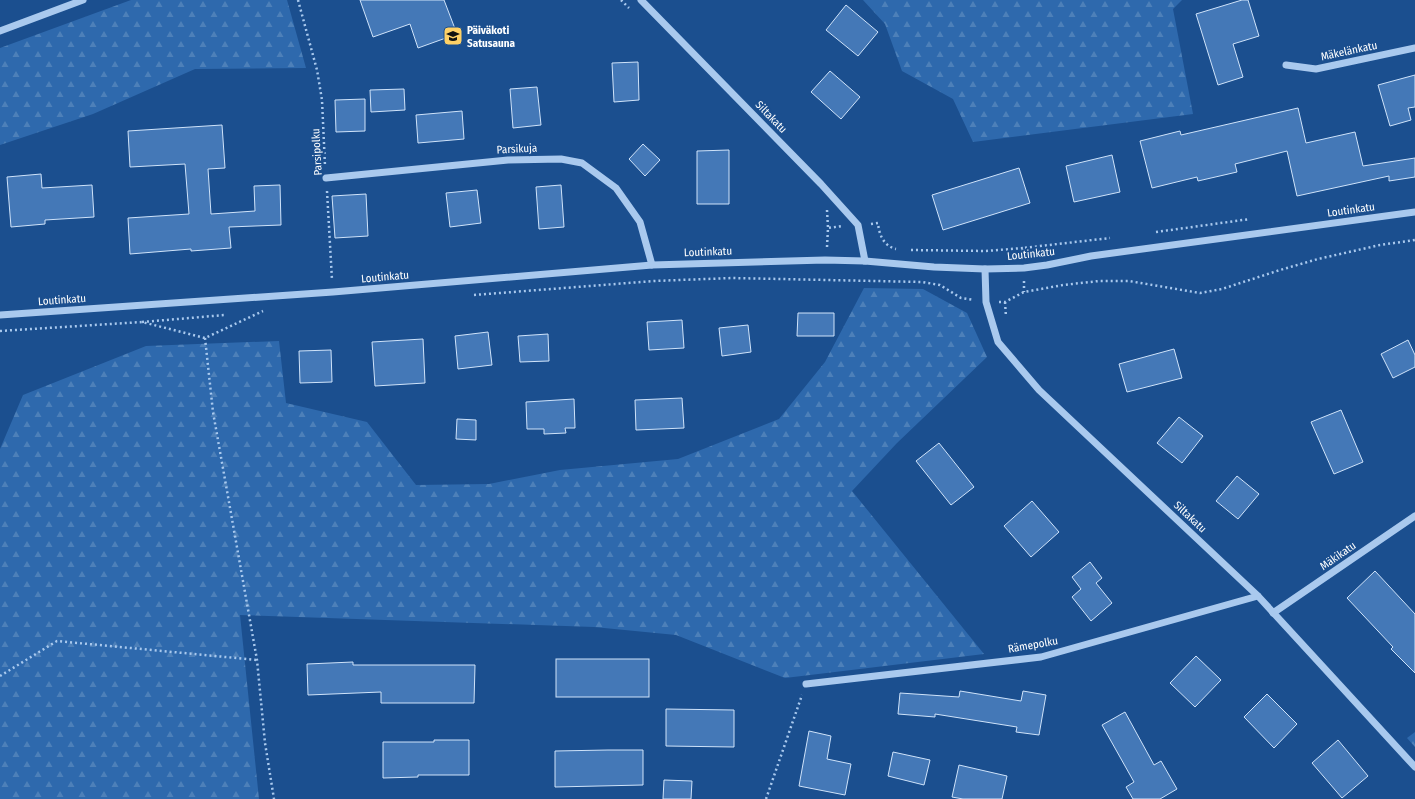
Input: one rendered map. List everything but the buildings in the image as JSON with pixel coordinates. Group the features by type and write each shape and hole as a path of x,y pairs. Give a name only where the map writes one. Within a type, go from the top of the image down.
{"street":[{"path":"0,31 83,0"},
{"name":"Siltakatu","path":"641,0 815,178 858,225"},
{"name":"Mäkelänkatu","path":"1286,65 1316,69 1415,48"},
{"name":"Parsikuja","path":"326,178 508,160 561,159 582,163 616,188 640,222 652,265"},
{"name":"Loutinkatu","path":"0,315 333,292 652,265 826,260 865,261 934,267 984,269 1024,268 1091,256 1415,212"},
{"path":"858,225 865,261"},
{"name":"Siltakatu","path":"984,269 986,302 998,342 1039,390 1258,596 1415,767"},
{"name":"Mäkikatu","path":"1273,613 1415,516"},
{"name":"Rämepolku","path":"806,684 1040,657 1258,596"}],"path":[{"name":"Parsipolku","path":"298,0 317,70 322,100 333,292"},
{"path":"826,260 828,228 878,223 879,232 883,241 894,249 902,249"},
{"path":"468,296 654,281 732,278 922,282 940,285 961,298 986,302 1006,302 1024,292 1099,280 1129,281 1200,293 1222,290 1280,270 1318,260 1380,245 1415,240"},
{"path":"909,250 986,252 1023,248"},
{"path":"142,322 204,338 263,311 248,312"},
{"path":"0,332 225,315"},
{"path":"204,338 213,412 257,660 274,799"},
{"path":"0,676 57,641 257,660"},
{"path":"766,799 806,684"}],"green space":[{"path":"131,0 287,0 306,68 195,69 93,114 0,145 0,48"},
{"path":"863,0 1182,0 1173,9 1193,114 973,142 953,99 902,71 885,24"},
{"path":"864,288 923,289 967,313 987,357 897,443 852,491 984,654 785,678 676,635 594,627 240,615 259,799 0,799 0,449 23,395 146,346 279,341 286,403 367,422 416,485 489,484 560,470 678,459 779,419 825,362"},
{"path":"1415,732 1415,747 1407,738"}],"place":[{"name":"Päiväkoti Satusauna","path":"453,36"}]}
